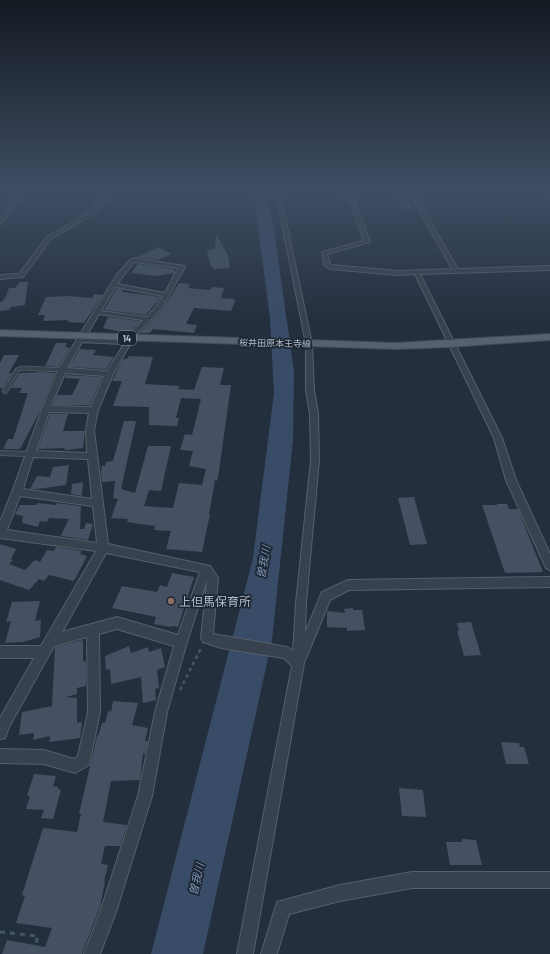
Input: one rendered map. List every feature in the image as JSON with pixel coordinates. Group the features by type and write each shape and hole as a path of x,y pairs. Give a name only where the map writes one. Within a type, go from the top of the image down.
{"main road":[{"name":"桜井田原本王寺線","path":"0,333 82,338 396,346 451,344 550,337"}],"street":[{"path":"0,277 21,276 49,238 58,233"},
{"path":"245,954 298,664 301,603 315,460 314,414 310,390 307,344 285,233"},
{"path":"364,233 367,242 324,253 327,265 330,267 346,269 398,273 550,268"},
{"path":"434,233 456,271"},
{"path":"82,338 90,334 133,335 159,308 175,277 182,267 132,261 119,276 62,370 46,409 17,492 0,533 103,548 206,569 212,578 207,638 221,642 287,653 298,664"},
{"path":"418,273 451,344 498,438 511,480 550,565"},
{"path":"114,285 167,294"},
{"path":"97,312 148,319"},
{"path":"0,733 4,723 103,548 90,430 94,410 109,374 126,346 124,342 82,338"},
{"path":"62,370 109,374"},
{"path":"46,409 94,410"},
{"path":"30,454 92,456"},
{"path":"17,492 97,503"},
{"path":"92,954 108,912 145,796 161,712 181,642 206,569"},
{"path":"298,664 326,596 348,585 550,582"},
{"path":"0,652 47,647 117,623 181,642"},
{"path":"0,756 44,757 75,766 84,760 94,712 93,630"},
{"path":"269,954 283,908 340,893 412,880 550,880"}],"lane":[{"path":"5,391 17,370 22,368 62,370"},
{"path":"0,453 30,454"}],"path":[{"path":"179,692 207,638"},
{"path":"0,932 38,936 33,954"}],"water":[{"name":"曽我川","path":"259,233 274,233 294,371 293,440 272,640 203,954 151,954 253,558 274,393 270,319"}],"building":[{"path":"216,234 228,255 230,268 214,269 210,264 207,250 215,249"},
{"path":"158,247 172,254 158,260 138,257"},
{"path":"138,264 174,269 174,273 155,276 131,273"},
{"path":"20,282 28,282 25,305 11,307 9,310 0,311 0,302 2,302 5,298 9,288 15,288"},
{"path":"179,283 190,284 188,288 210,290 212,287 224,288 221,298 234,299 235,301 231,311 194,308 186,324 197,325 194,333 153,329 150,333 140,333 162,310"},
{"path":"116,289 123,290 122,292 161,297 146,315 104,310"},
{"path":"94,294 103,295 84,323 67,322 68,320 43,321 45,315 38,315 46,297 68,296 92,298"},
{"path":"108,317 140,321 130,332 122,332 103,328"},
{"path":"56,343 67,343 65,347 70,348 58,367 45,366"},
{"path":"80,349 96,350 93,355 114,357 106,369 69,367"},
{"path":"4,355 19,355 9,373 12,373 3,388 0,388 0,363"},
{"path":"129,356 153,357 145,384 179,386 178,389 194,390 202,367 224,368 220,385 231,385 219,471 217,481 215,480 202,552 166,549 171,531 154,530 155,526 127,522 128,519 111,518 118,499 113,498 115,481 102,482 101,471 102,466 105,466 106,462 113,461 124,421 136,421 121,489 135,493 148,446 171,446 161,491 149,490 144,506 173,508 179,483 202,485 206,469 189,466 193,451 180,450 185,434 192,435 201,399 181,398 176,418 179,418 177,426 149,425 149,407 113,406 122,381 112,381 123,359 127,359"},
{"path":"19,373 55,373 40,411 20,449 3,449 8,439 13,439 28,393 19,393 22,388 12,388 13,384"},
{"path":"66,375 102,377 90,405 53,405 57,395 72,395 80,379 65,378"},
{"path":"50,414 68,414 63,431 85,431 83,448 66,450 64,450 65,448 38,449"},
{"path":"69,465 66,485 30,489 37,476 50,477 53,467"},
{"path":"83,482 82,496 71,494 72,484"},
{"path":"414,497 427,544 410,545 398,498"},
{"path":"38,503 56,505 57,503 81,506 80,529 84,529 86,523 93,524 88,540 61,535 69,519 49,518 47,522 40,521 38,527 22,523 23,516 15,514 20,505 36,505"},
{"path":"507,504 509,509 518,509 543,572 505,573 482,505"},
{"path":"0,544 16,549 11,559 13,560 9,564 25,570 35,560 40,562 47,550 54,551 56,547 82,551 80,554 87,556 74,581 49,575 44,581 39,579 29,590 0,580"},
{"path":"172,573 194,577 178,627 154,624 156,617 112,608 122,586 157,592 160,585 167,587"},
{"path":"40,601 35,621 41,620 40,637 23,642 5,643 11,621 6,622 12,602"},
{"path":"353,608 353,610 362,610 365,630 347,631 347,628 327,627 327,611 345,613 344,609"},
{"path":"471,622 481,655 464,656 457,631 459,631 457,623"},
{"path":"83,640 83,661 86,662 86,686 77,688 77,694 66,697 77,698 77,723 82,722 80,738 49,742 50,736 33,740 34,733 19,735 22,712 52,706 55,647"},
{"path":"129,646 131,653 148,647 149,652 161,648 165,667 157,670 159,688 155,689 156,700 143,703 141,677 111,684 110,669 106,670 105,656"},
{"path":"113,701 138,703 132,725 148,728 145,741 148,741 145,754 143,753 140,780 111,781 103,822 127,825 120,846 105,846 101,864 108,865 100,907 82,954 2,954 7,940 45,947 52,928 16,923 25,896 22,895 43,828 77,832 81,814 79,814 97,736 102,723 105,723 108,711 111,712"},
{"path":"501,742 519,743 520,747 524,747 529,764 506,764"},
{"path":"34,774 56,776 53,786 58,787 58,789 61,790 53,819 41,818 44,810 26,809 30,796 27,796"},
{"path":"399,788 423,790 426,817 402,816"},
{"path":"462,839 476,840 482,865 450,865 446,842 462,842"}],"place":[{"name":"上但馬保育所","path":"171,601"}]}
